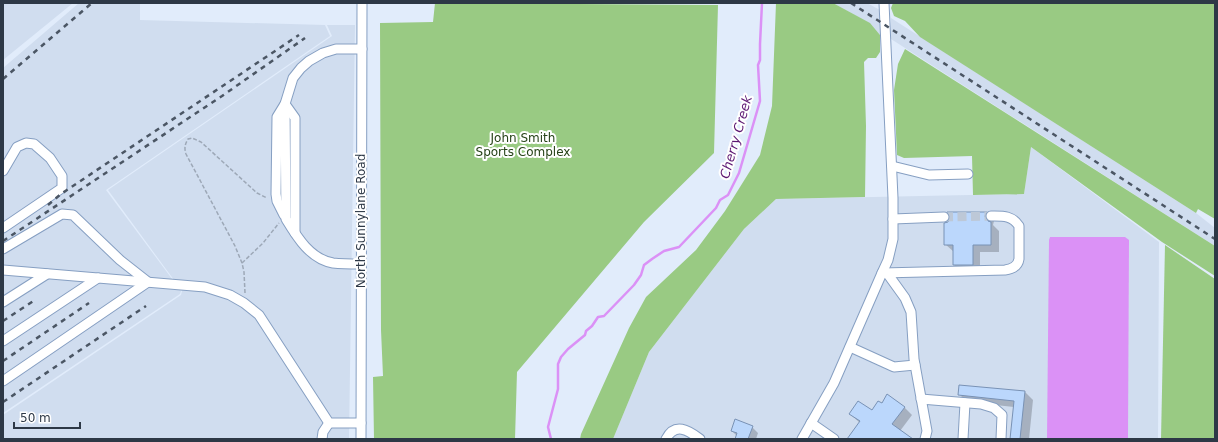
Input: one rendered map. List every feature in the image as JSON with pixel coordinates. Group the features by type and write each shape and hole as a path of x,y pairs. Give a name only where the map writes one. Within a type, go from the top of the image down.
{"street":[{"name":"North Sunnylane Road","path":"361,439 362,3"},
{"path":"802,439 834,384 885,273 893,239 892,166 884,3"},
{"path":"361,264 332,263 312,254 295,234 285,217 276,194 277,117 285,104 293,78 309,61 323,53 336,49 362,49"},
{"path":"285,104 285,217"},
{"path":"285,104 295,118 295,234"},
{"path":"3,171 17,147 26,143 34,144 50,158 62,176 62,188 3,228"},
{"path":"892,166 929,175 968,174"},
{"path":"3,249 62,214 73,215 120,260 148,282"},
{"path":"885,273 1012,269 1018,263 1019,258 1018,226 1016,222 1009,217 991,216"},
{"path":"893,219 944,217"},
{"path":"3,270 205,287 230,295 244,303 259,315 329,423"},
{"path":"885,273 905,298 910,312 915,365 927,431 925,439"},
{"path":"3,302 48,274"},
{"path":"3,341 98,278"},
{"path":"3,381 148,282"},
{"path":"850,347 894,367 915,365"},
{"path":"921,400 981,404 994,408 1002,415 1001,439"},
{"path":"963,439 965,403"},
{"path":"329,423 361,423"},
{"path":"322,439 323,432 329,423"},
{"path":"811,423 834,439"},
{"path":"666,439 668,434 676,429 684,429 700,439"}],"path":[{"path":"244,303 245,284 242,263 235,246 186,154 184,148 185,143 188,139 192,138 201,142 257,193 266,198 277,198"},
{"path":"242,263 263,243 285,217"}],"shaded area":[{"path":"3,3 73,3 3,60"},
{"path":"79,3 140,3 140,20 325,25 330,36 106,190 181,291 180,294 3,413 3,68"},
{"path":"833,3 867,3 880,10 880,35 869,23"},
{"path":"891,18 1196,213 1215,228 1215,246 891,39"},
{"path":"327,25 355,25 349,439 3,439 3,415 181,295 182,291 108,190 332,36"},
{"path":"1031,147 1159,242 1158,439 613,439 649,352 744,229 776,199 1024,194"},
{"path":"1050,237 1125,237 1129,240 1128,439 1047,439"}],"green space":[{"name":"John Smith Sports Complex","path":"435,3 718,5 714,153 644,222 517,372 515,439 374,439 373,377 383,376 381,330 380,23 433,22"},
{"path":"776,3 833,3 870,23 880,35 880,52 876,58 868,58 864,62 866,126 865,197 776,199 744,229 649,352 613,439 580,439 629,328 646,297 696,250 725,211 760,155 772,106"},
{"path":"893,3 1215,3 1215,219 1198,209 1196,213 920,37 905,21 894,16 891,8"},
{"path":"905,49 1215,246 1215,276 1162,242 1031,147 1024,194 973,195 972,156 904,158 897,155 894,90 898,64"},
{"path":"1165,245 1215,279 1215,439 1161,439"}],"building":[{"path":"947,212 987,212 985,216 986,219 991,222 991,245 973,245 973,265 953,265 953,245 944,245 944,223 948,222 950,217"},
{"path":"959,385 1025,391 1020,439 1010,439 1014,401 958,395"},
{"path":"887,394 905,407 892,424 913,439 847,439 860,421 849,414 858,401 872,410 878,401 882,403"},
{"path":"735,419 753,426 748,439 735,439 737,433 731,431"}],"waterway":[{"name":"Cherry Creek","path":"551,439 548,427 558,389 558,364 561,357 585,335 586,331 592,326 598,317 604,316 634,285 641,275 644,265 664,251 679,247 716,208 720,200 728,195 739,173 760,101 758,65 760,60 762,3"}],"tunnel":[{"path":"944,217 991,216"}],"railway":[{"path":"3,79 92,3"},
{"path":"851,3 1215,239"},
{"path":"48,205 61,194 299,35"},
{"path":"3,241 222,96 305,38"},
{"path":"3,321 35,300"},
{"path":"3,361 89,303"},
{"path":"3,402 146,306"}]}
